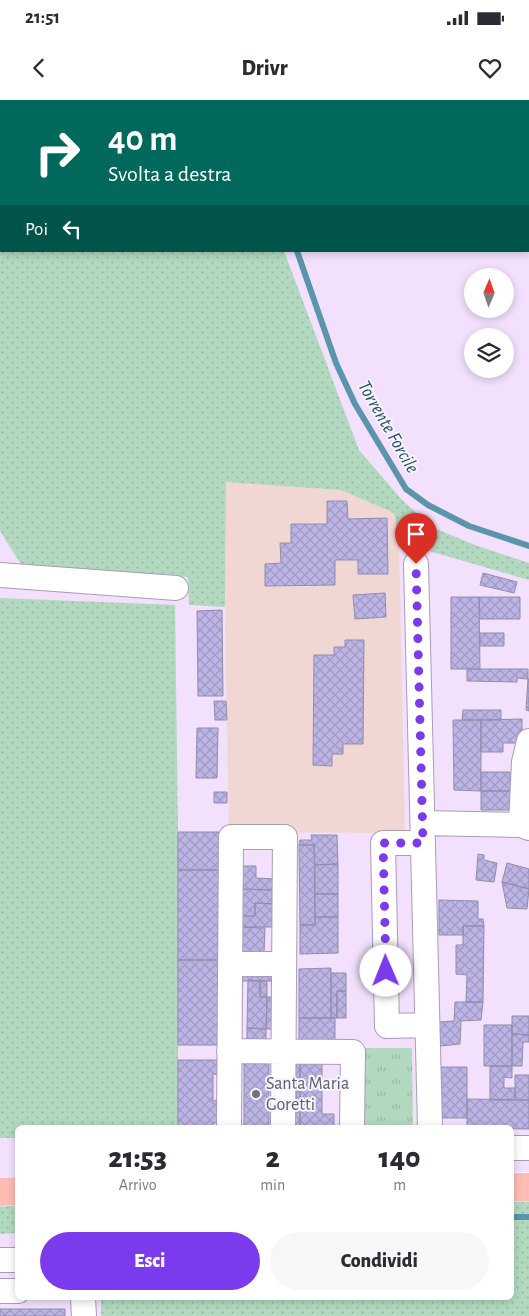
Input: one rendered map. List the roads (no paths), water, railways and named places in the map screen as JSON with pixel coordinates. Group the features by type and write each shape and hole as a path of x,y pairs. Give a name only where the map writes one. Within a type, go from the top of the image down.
{"main road":[{"path":"514,1187 529,1187"},
{"path":"0,1192 15,1191"}],"street":[{"path":"416,564 430,1125"},
{"path":"0,576 176,588"},
{"path":"428,1025 387,1026 383,843 423,833 525,827 524,762 529,741"},
{"path":"228,1125 230,837 285,837 283,1125"},
{"path":"230,964 284,964"},
{"path":"229,1051 353,1052 352,1125"},
{"path":"514,1148 529,1148"},
{"path":"0,1260 15,1260"},
{"path":"0,1291 15,1290"},
{"path":"83,1300 84,1316"}],"waterway":[{"name":"Torrente Forcile","path":"297,252 336,363 355,404 406,489 428,505 469,526 529,546"},
{"path":"514,1217 529,1217"}],"place":[{"name":"Santa Maria Goretti","path":"256,1094"}]}
